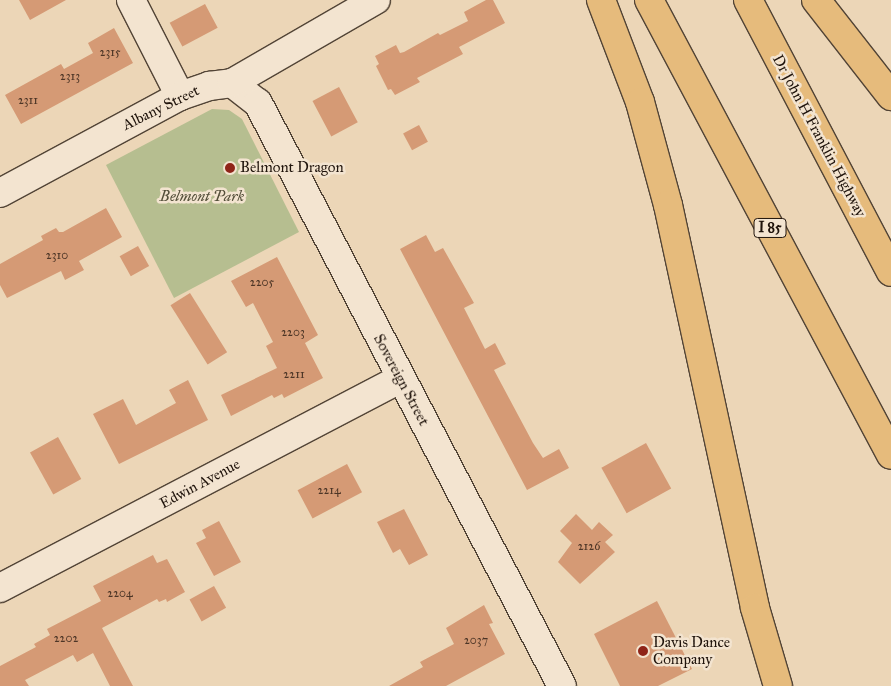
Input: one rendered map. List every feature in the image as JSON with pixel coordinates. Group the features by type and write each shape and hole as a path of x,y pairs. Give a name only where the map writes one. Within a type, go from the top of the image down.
{"highway":[{"path":"601,0 640,102 668,205 755,608 778,686"},
{"name":"I 85","path":"649,0 891,455"},
{"name":"Dr John H Franklin Highway","path":"748,0 891,272"},
{"path":"816,0 891,96"}],"street":[{"path":"131,0 180,96"},
{"name":"Albany Street","path":"0,193 180,96 209,86 232,83 376,0"},
{"name":"Sovereign Street","path":"232,83 258,103 400,379 562,686"},
{"name":"Edwin Avenue","path":"0,588 400,379"}],"green space":[{"name":"Belmont Park","path":"212,109 229,110 242,119 299,232 174,298 106,165"}],"building":[{"path":"19,0 66,0 30,20"},
{"path":"486,0 493,0 505,23 459,47 463,54 417,78 420,82 395,95 391,89 388,90 376,66 379,64 375,56 396,45 400,53 404,52 438,33 440,35 468,21 464,12"},
{"path":"205,4 218,28 182,47 170,23"},
{"path":"114,28 133,63 21,124 5,95 61,64 64,69 93,53 88,43"},
{"path":"339,87 358,122 331,136 313,101"},
{"path":"419,125 428,142 412,150 403,133"},
{"path":"106,208 122,237 79,261 84,270 65,280 61,271 7,298 0,285 0,264 43,240 41,236 56,228 59,232 63,232"},
{"path":"426,235 435,252 443,248 474,303 464,308 485,349 495,343 506,364 494,370 533,443 543,458 559,449 569,468 527,490 400,249"},
{"path":"138,246 149,266 131,276 120,256"},
{"path":"277,257 318,335 305,343 323,378 284,398 282,394 274,398 272,395 231,416 221,395 277,368 266,346 273,342 253,303 246,307 231,281"},
{"path":"190,293 227,352 208,365 170,305"},
{"path":"188,380 208,420 119,464 93,414 123,399 136,425 176,403 169,390"},
{"path":"58,437 81,479 53,494 30,453"},
{"path":"646,443 671,488 627,513 601,468"},
{"path":"347,464 362,492 313,519 298,490"},
{"path":"404,509 428,555 409,565 400,549 393,553 377,522"},
{"path":"576,514 592,530 599,522 613,535 605,542 615,552 580,584 558,562 572,543 560,531"},
{"path":"219,521 241,562 214,576 196,543 206,538 202,530"},
{"path":"153,555 157,563 167,559 185,592 167,602 166,599 159,602 157,599 102,628 133,686 110,686 93,653 77,662 73,655 25,680 29,686 0,686 0,666 36,647 34,644 50,635 47,629 101,601 93,586"},
{"path":"214,586 226,608 202,621 190,600"},
{"name":"Davis Dance Company","path":"657,601 692,669 658,686 620,686 594,634"},
{"path":"484,605 493,623 489,624 505,654 446,686 389,686 423,667 420,662 454,644 446,628"}],"place":[{"name":"Belmont Dragon","path":"230,168"},
{"name":"Davis Dance Company","path":"643,651"}]}
